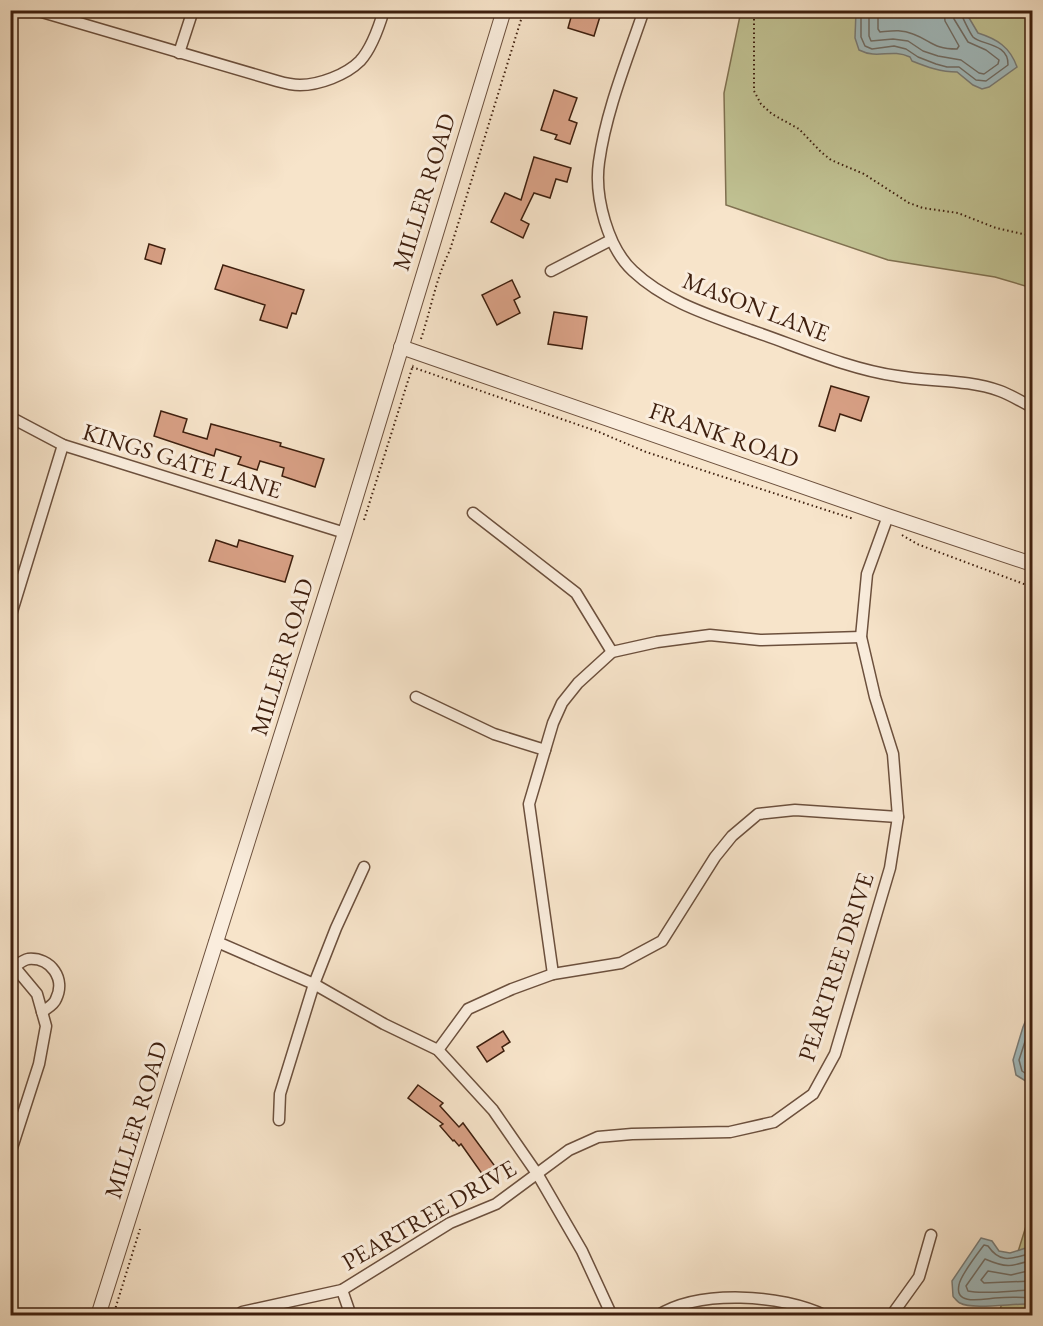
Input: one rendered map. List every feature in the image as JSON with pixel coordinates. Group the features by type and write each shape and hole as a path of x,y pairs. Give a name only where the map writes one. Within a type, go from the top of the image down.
{"street":[{"path":"35,10 178,53 277,81 300,85 324,81 342,74 359,62 371,45 384,10"},
{"path":"178,53 193,10"},
{"name":"MILLER ROAD","path":"98,1316 345,534 504,10"},
{"name":"MASON LANE","path":"644,10 611,110 598,164 600,202 611,240 632,271 667,296 697,311 845,363 896,376 958,382 999,391 1032,407"},
{"path":"551,270 611,240"},
{"name":"FRANK ROAD","path":"401,347 886,522 1032,564"},
{"name":"KINGS GATE LANE","path":"10,417 63,446 345,534"},
{"path":"10,618 63,446"},
{"path":"473,513 576,593 612,652"},
{"name":"PEARTREE DRIVE","path":"240,1316 242,1312 342,1290 450,1223 496,1204 569,1150 598,1137 730,1132 774,1122 813,1094 835,1054 890,868 898,817 893,754 875,697 861,637 867,574 886,522"},
{"path":"553,974 529,804 553,723 562,703 578,683 612,652 657,642 710,635 760,640 861,637"},
{"path":"416,698 494,734 545,750"},
{"path":"438,1050 468,1009 553,974 621,963 662,941 715,857 732,836 758,814 795,810 898,817"},
{"path":"279,1120 280,1094 314,984 364,867"},
{"path":"215,941 314,984 384,1024 438,1050 493,1110 538,1175 582,1251 612,1316"},
{"path":"11,968 26,959 34,959 43,960 56,970 61,986 55,1002 42,1012"},
{"path":"11,968 17,970 37,994 46,1026 39,1064 11,1151"},
{"path":"891,1316 919,1277 932,1235"},
{"path":"342,1290 351,1316"},
{"path":"657,1316 670,1307 713,1298 750,1298 809,1307 825,1316"}],"path":[{"path":"754,10 754,91 761,104 772,114 799,129 820,152 831,160 864,174 909,203 924,208 958,213 996,228 1032,237"},
{"path":"412,367 600,432 668,459 861,520"},
{"path":"886,522 917,544 1032,587"}],"green space":[{"path":"741,11 1032,11 1032,288 995,277 888,260 726,205 724,93"},
{"path":"1032,1201 1032,1315 998,1316 1031,1210 1029,1208"}],"water":[{"path":"856,11 965,11 978,33 991,38 1007,49 1017,67 989,87 982,89 957,72 929,67 912,61 910,57 866,53 859,50 855,38"},
{"path":"1032,1006 1032,1085 1016,1075 1013,1060"},
{"path":"981,1238 992,1241 999,1251 1010,1253 1032,1246 1032,1304 974,1306 960,1303 954,1298 952,1281"}],"building":[{"path":"573,10 602,10 594,36 568,28"},
{"path":"554,90 577,98 569,120 577,123 570,144 555,139 557,135 541,130"},
{"path":"534,157 571,168 567,182 556,179 550,198 534,193 521,220 529,224 523,238 491,222 505,193 521,200"},
{"path":"149,244 165,249 161,264 145,259"},
{"path":"223,265 304,290 296,314 292,313 287,328 260,320 265,305 215,289"},
{"path":"512,280 520,297 514,300 520,313 497,325 482,295"},
{"path":"554,312 587,317 582,349 548,344"},
{"path":"831,386 869,397 861,421 840,414 835,431 819,426"},
{"path":"161,411 187,419 183,432 207,439 211,424 281,443 280,446 324,459 315,487 282,476 284,468 260,461 257,470 238,464 241,457 216,449 214,456 154,436"},
{"path":"216,540 237,547 239,540 293,556 285,582 209,561"},
{"path":"503,1031 510,1042 502,1047 504,1051 487,1062 477,1047"},
{"path":"418,1085 443,1103 440,1106 459,1127 463,1123 497,1169 485,1178 461,1144 459,1146 453,1141 440,1126 443,1124 408,1098"}]}
